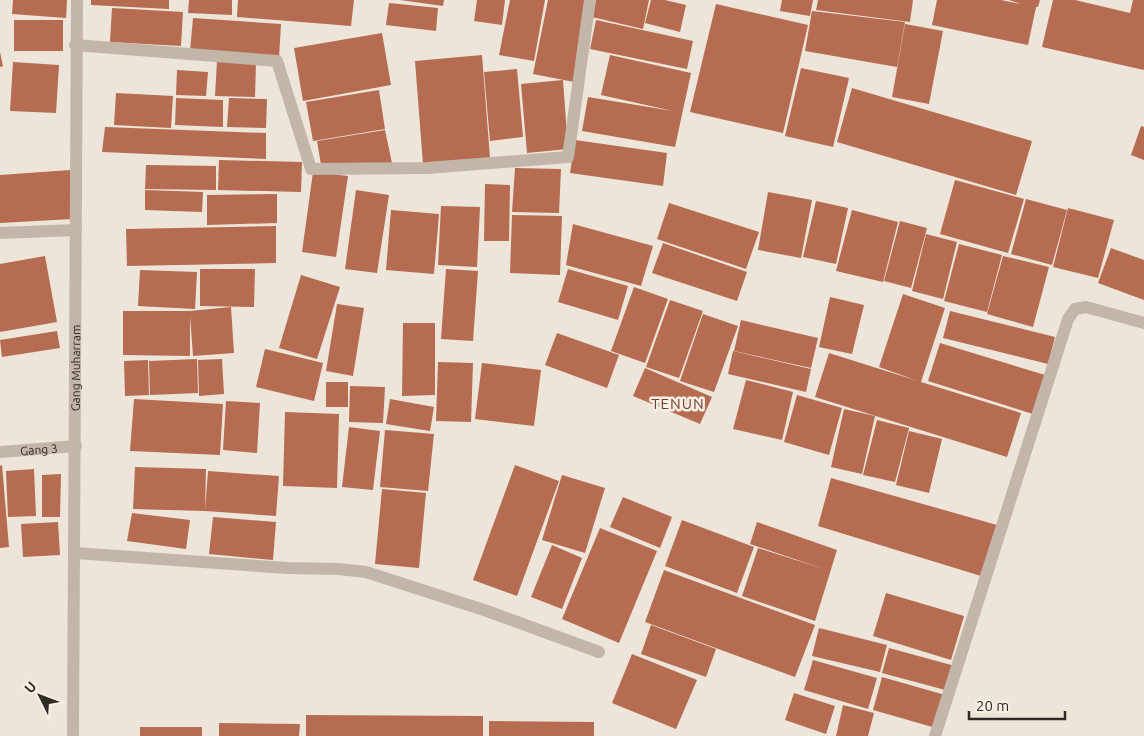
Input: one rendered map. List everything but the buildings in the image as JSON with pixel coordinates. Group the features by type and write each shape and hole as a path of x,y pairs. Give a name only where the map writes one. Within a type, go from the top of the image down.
{"street":[{"name":"Gang Muharram","path":"73,736 76,446 75,45 77,0"},
{"path":"75,45 277,61 311,169 427,168 567,157 569,155 590,0"},
{"path":"0,233 76,230"},
{"path":"935,736 1068,319 1075,309 1086,308 1144,322"},
{"name":"Gang 3","path":"0,452 76,446"},
{"path":"75,553 366,572 487,611 599,652"}],"district":[{"name":"TENUN","path":"678,403"}]}
